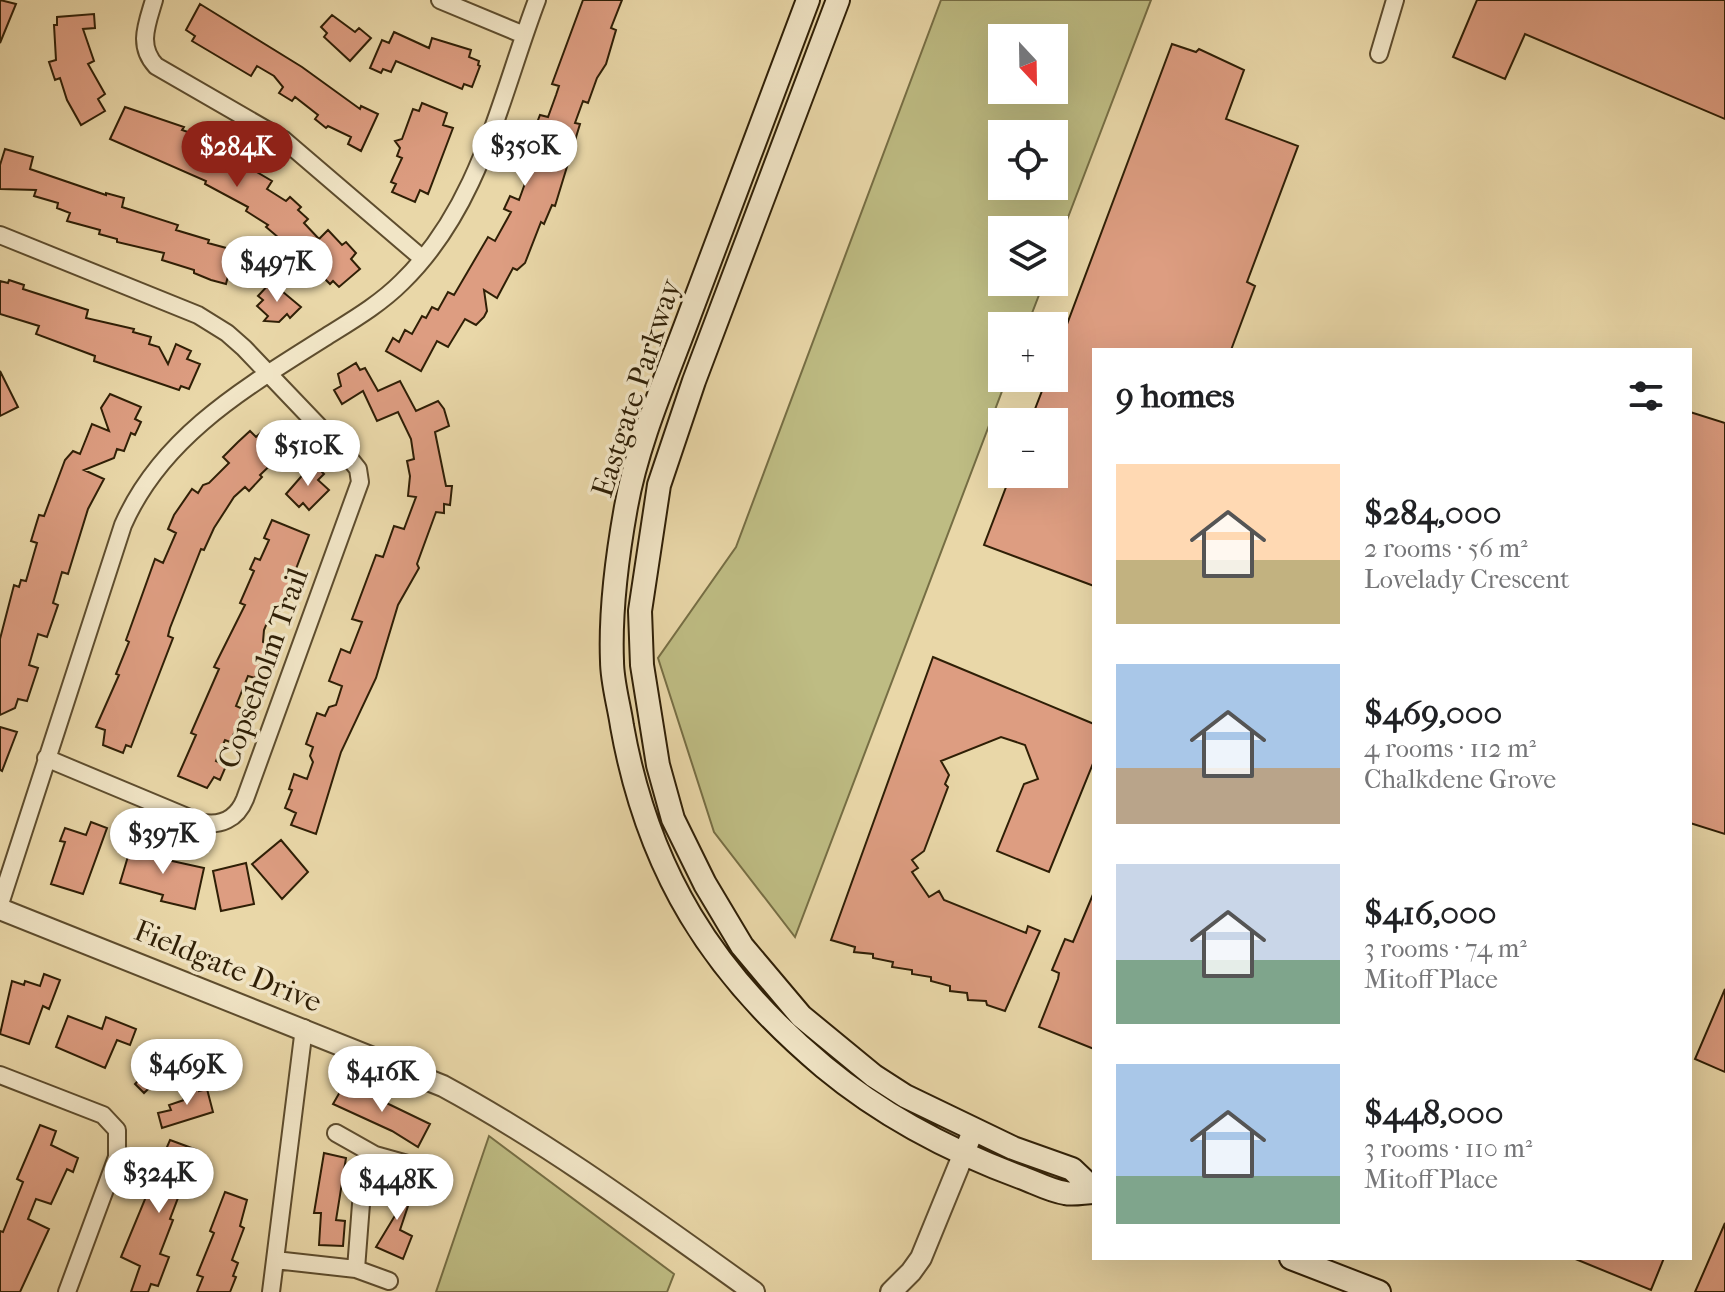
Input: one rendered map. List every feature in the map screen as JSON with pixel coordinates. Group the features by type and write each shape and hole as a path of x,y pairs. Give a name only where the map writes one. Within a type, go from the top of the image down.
{"main road":[{"name":"Eastgate Parkway","path":"808,0 670,368 627,502 616,571 612,663 630,768 647,824 667,872 716,956 755,1005 847,1086 889,1114 965,1153 1065,1193 1092,1191"},
{"name":"Eastgate Parkway","path":"838,0 694,381 659,485 640,611 642,665 654,750 673,819 705,884 742,946 791,1006 833,1044 905,1096 973,1131 1072,1169 1092,1189"},
{"path":"1296,1260 1379,1292"}],"street":[{"path":"154,0 144,38 147,54 156,66 284,140 423,259"},
{"path":"440,0 524,35"},
{"path":"0,906 123,525 137,494 179,440 268,373 377,304 444,234 470,188 537,0"},
{"path":"1379,54 1395,0"},
{"name":"Copseholm Trail","path":"0,235 198,315 227,333 355,464 360,482 241,807 224,822 206,824 46,758"},
{"name":"Fieldgate Drive","path":"0,906 443,1086 495,1114 567,1160 754,1292"},
{"path":"271,1292 304,1028"},
{"path":"0,1075 103,1115 117,1130 117,1157 67,1292"},
{"path":"891,1292 921,1258 973,1131"},
{"path":"336,1133 375,1155 418,1167"},
{"path":"356,1269 361,1204 375,1155"},
{"path":"275,1260 356,1269 389,1281"}],"shaded area":[{"path":"941,0 1151,0 1068,217 988,216 988,296 1039,296 1032,312 988,312 988,392 1002,392 996,408 988,408 988,428 795,937 714,832 658,658 736,547"},
{"path":"489,1136 674,1274 667,1292 436,1292"}],"building":[{"path":"0,0 16,4 0,43"},
{"path":"583,0 622,0 611,28 616,30 606,64 588,103 583,101 575,123 580,124 555,206 552,205 544,224 541,222 525,263 517,270 513,268 497,298 484,290 487,311 484,317 476,325 465,319 448,347 437,341 421,371 386,351 393,338 399,342 405,330 412,334 422,316 426,318 432,307 438,310 448,292 454,295 488,237 495,241 511,212 504,209 510,196 519,200 537,150 528,146 540,115 548,117 559,86 552,84"},
{"path":"1477,0 1725,0 1725,119 1525,34 1505,79 1453,57"},
{"path":"200,4 302,67 360,109 361,106 378,114 361,151 348,144 351,137 328,126 326,128 315,119 318,115 295,97 292,101 279,93 283,87 274,76 257,66 251,76 192,41 195,36 186,30"},
{"path":"94,14 95,28 83,29 94,61 88,64 105,94 98,99 105,111 81,125 67,100 60,78 55,80 49,62 56,60 54,25 57,25 57,17"},
{"path":"332,15 355,32 359,28 371,38 350,61 324,37 327,33 321,27"},
{"path":"394,32 429,48 432,38 471,50 469,57 479,61 480,66 472,87 464,84 462,89 396,61 391,72 383,69 381,73 370,68 382,40 389,43"},
{"path":"1172,44 1196,52 1199,49 1244,70 1226,119 1298,146 1247,282 1255,286 1232,348 1092,348 1092,585 984,545 1006,488 1068,488 1068,408 1035,408 1042,392 1068,392 1068,322"},
{"path":"422,103 447,113 443,125 453,128 428,194 420,190 415,202 392,192 396,184 391,182 402,158 397,156 400,148 395,141 402,139 413,109 419,111"},
{"path":"125,107 184,127 182,130 202,137 200,144 216,155 231,163 233,158 272,181 267,189 286,201 290,197 301,207 298,210 308,219 304,223 319,239 328,230 342,245 346,242 356,253 351,259 360,269 339,287 333,281 330,284 288,242 286,244 266,227 268,225 246,211 248,207 205,184 206,181 110,139"},
{"path":"5,149 33,157 30,169 106,195 124,198 122,207 178,225 176,230 209,240 208,243 241,252 248,256 241,280 228,276 226,284 211,280 194,273 194,270 162,260 164,253 117,242 117,239 99,234 100,230 67,221 70,213 57,208 58,203 34,196 36,190 0,189 0,165"},
{"path":"9,280 24,285 23,289 88,310 86,318 134,329 133,332 151,337 149,344 159,347 168,364 176,344 191,351 187,359 200,364 189,389 181,386 179,390 94,361 95,356 36,334 39,326 0,314 0,281 8,283"},
{"path":"271,282 301,307 290,318 287,314 279,322 264,321 268,316 257,306 263,300 258,296"},
{"path":"356,363 360,370 365,368 378,391 400,381 416,411 438,401 449,426 435,432 446,486 452,486 450,505 444,504 444,513 436,512 417,564 419,568 398,605 376,678 341,752 316,834 291,825 296,813 285,808 292,790 289,789 294,774 307,779 313,762 310,756 313,747 306,744 317,713 325,716 329,707 336,705 342,686 329,681 341,649 350,653 362,622 352,619 376,555 383,557 394,526 404,529 416,497 408,496 410,476 407,461 414,459 411,439 398,412 377,421 363,391 342,404 334,390 341,386 338,374"},
{"path":"0,371 18,407 0,416"},
{"path":"110,394 141,407 135,419 141,422 135,435 131,433 124,451 117,449 114,458 84,470 104,479 88,509 68,574 62,572 53,603 58,605 47,637 38,634 29,665 38,668 27,701 18,699 15,708 0,715 0,639 14,585 19,587 21,580 26,581 37,543 31,541 39,515 44,516 65,460 73,451 80,454 92,424 109,431 101,408"},
{"path":"1692,413 1725,423 1725,834 1692,824"},
{"path":"269,430 284,446 278,452 281,455 260,475 262,477 249,491 245,487 234,497 204,550 201,549 170,628 168,636 173,638 131,747 126,745 123,753 103,745 105,730 96,727 119,675 116,674 129,642 126,640 155,559 163,563 176,533 168,529 174,515 192,489 198,493 229,463 223,457 238,442 250,431 256,437"},
{"path":"313,463 324,474 318,480 329,490 309,510 303,503 299,507 286,494"},
{"path":"272,520 309,535 279,613 272,611 264,630 263,642 268,645 255,678 248,676 236,706 243,709 236,729 230,742 225,740 216,761 226,766 220,780 214,777 207,788 178,776 196,735 191,733 219,669 214,667 245,605 240,603 254,571 250,569 255,558 260,560 269,540 264,538"},
{"path":"933,657 1092,723 1092,766 1049,872 997,851 1024,784 1038,779 1025,745 1001,737 941,761 949,775 945,784 948,787 924,851 912,860 918,868 912,872 929,897 939,891 944,900 1026,933 1028,926 1040,931 1005,1011 987,1005 986,1001 968,1000 967,993 950,991 950,986 931,981 931,977 892,967 893,962 873,958 873,954 854,952 855,947 831,940"},
{"path":"0,727 17,732 2,771 0,770"},
{"path":"91,822 107,828 83,894 51,884 65,842 60,841 65,828 86,835"},
{"path":"281,840 308,872 282,899 252,864"},
{"path":"132,843 165,853 163,859 204,868 195,909 161,901 163,895 120,883"},
{"path":"246,863 254,904 221,911 213,871"},
{"path":"1092,897 1092,1048 1039,1027 1058,979 1059,973 1052,970 1065,939 1073,942"},
{"path":"44,974 60,980 49,1009 43,1006 29,1044 0,1034 12,981 40,986"},
{"path":"1725,989 1725,1072 1695,1059"},
{"path":"68,1016 102,1029 106,1017 136,1029 130,1045 117,1040 105,1068 56,1047"},
{"path":"152,1043 173,1065 144,1093 135,1084 151,1067 140,1056"},
{"path":"345,1083 430,1124 418,1147 392,1131 333,1104"},
{"path":"197,1084 199,1091 207,1089 213,1112 162,1128 158,1113 171,1110 169,1105 184,1100 180,1088"},
{"path":"40,1125 56,1131 51,1145 78,1158 73,1172 67,1169 51,1204 36,1199 28,1219 49,1229 20,1292 0,1292 0,1231 3,1232 23,1182 17,1179"},
{"path":"170,1140 197,1150 201,1163 199,1170 186,1177 170,1219 173,1220 160,1254 169,1257 158,1286 151,1284 148,1292 131,1292 140,1266 121,1257 158,1168 155,1166 160,1153 170,1156 167,1147"},
{"path":"324,1153 346,1158 336,1220 345,1221 343,1246 319,1245 321,1213 314,1213"},
{"path":"392,1183 413,1191 400,1230 412,1236 403,1259 376,1247 399,1209 382,1201"},
{"path":"225,1192 247,1200 240,1226 244,1228 232,1260 238,1263 233,1276 236,1277 230,1292 197,1292 203,1277 197,1275 214,1233 210,1231"},
{"path":"1725,1223 1725,1292 1695,1292"},
{"path":"1578,1260 1663,1260 1651,1290"}]}
